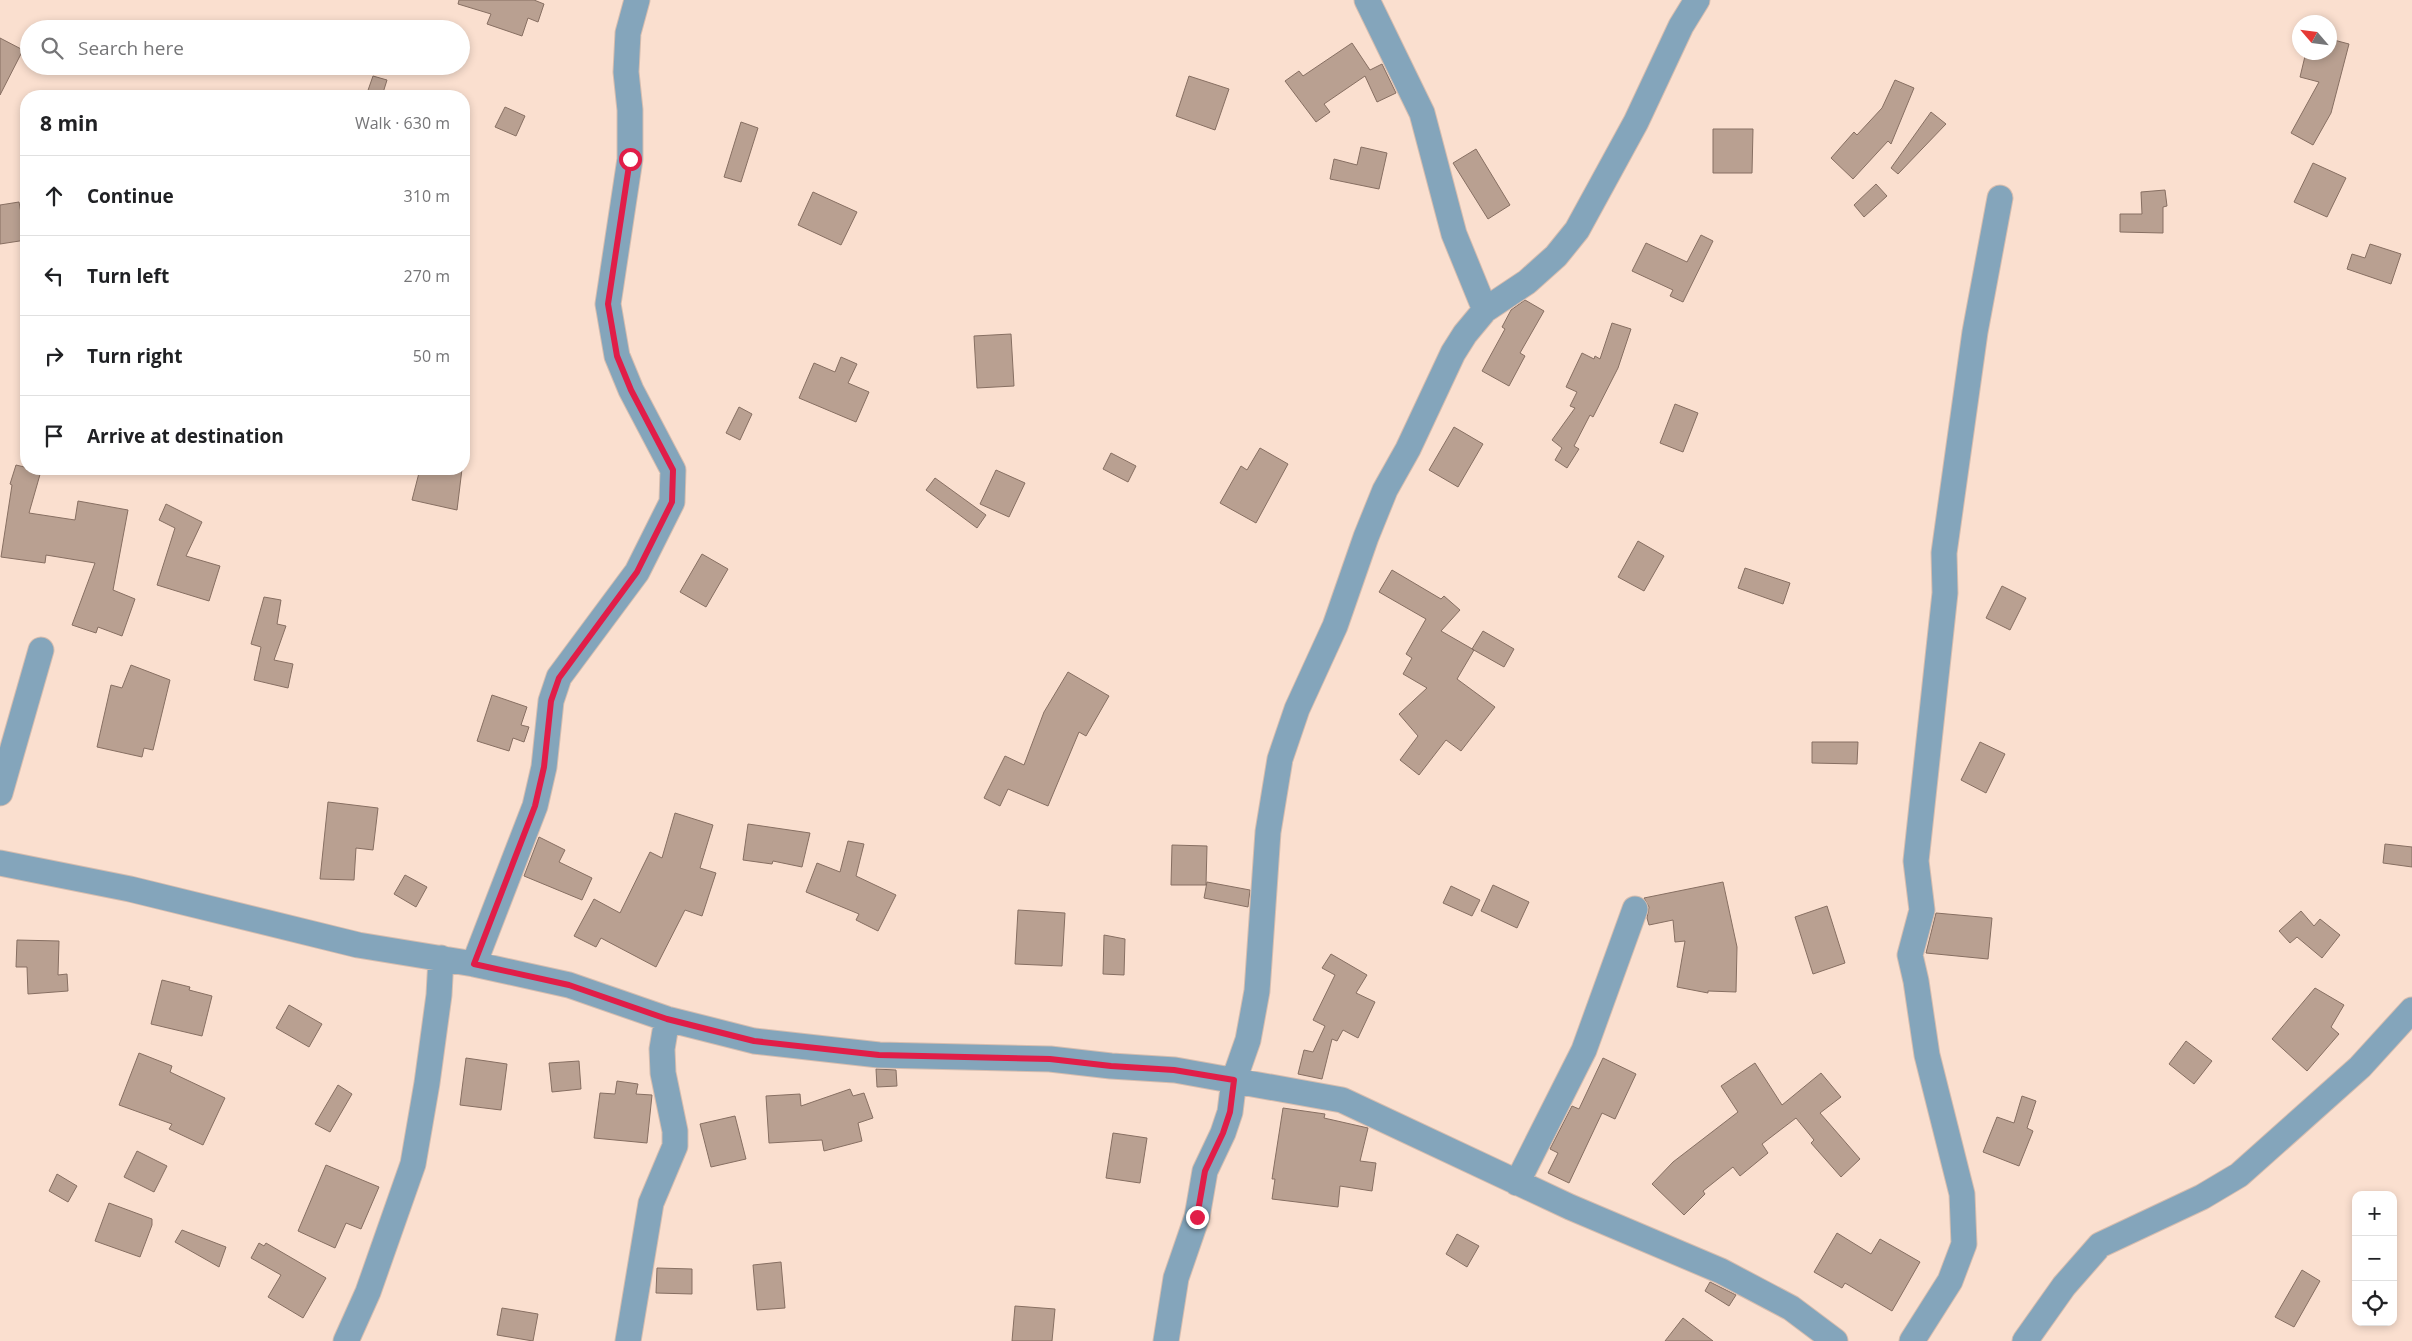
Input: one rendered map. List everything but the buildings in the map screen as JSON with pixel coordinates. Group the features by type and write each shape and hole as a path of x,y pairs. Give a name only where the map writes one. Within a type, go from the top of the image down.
{"street":[{"path":"474,964 535,806 544,767 551,701 559,678 637,572 672,502 673,470 631,390 617,356 608,304 630,159 630,110 626,72 628,33 637,0"},
{"path":"1367,0 1422,113 1454,234 1485,310"},
{"path":"1166,1341 1176,1278 1197,1217 1205,1171 1223,1133 1230,1112 1234,1080 1248,1040 1257,991 1268,832 1280,759 1297,709 1335,626 1385,490 1408,449 1453,353 1465,334 1485,310 1527,282 1556,256 1577,230 1636,122 1681,26 1697,0"},
{"path":"1912,1341 1950,1281 1964,1244 1962,1194 1927,1055 1916,981 1910,955 1922,910 1916,861 1946,593 1944,553 1975,332 2000,198"},
{"path":"0,793 41,650"},
{"path":"0,863 130,889 358,945 474,964 569,985 667,1019 754,1041 879,1055 1050,1059 1111,1066 1174,1070 1342,1100 1517,1183 1721,1271 1791,1308 1835,1341"},
{"path":"1517,1183 1584,1050 1635,909"},
{"path":"346,1341 368,1292 413,1164 431,1054 439,995 441,958"},
{"path":"2025,1341 2064,1286 2100,1245 2202,1197 2239,1175 2360,1067 2412,1010"},
{"path":"628,1341 651,1203 675,1146 675,1131 664,1072 662,1049 667,1019"}],"route":[{"path":"630,159 622,201 608,304 617,356 631,390 673,470 672,502 637,572 559,678 551,701 544,767 535,806 474,964 569,985 667,1019 754,1041 879,1055 1050,1059 1111,1066 1174,1070 1234,1080 1230,1112 1223,1133 1205,1171 1197,1217"}]}
